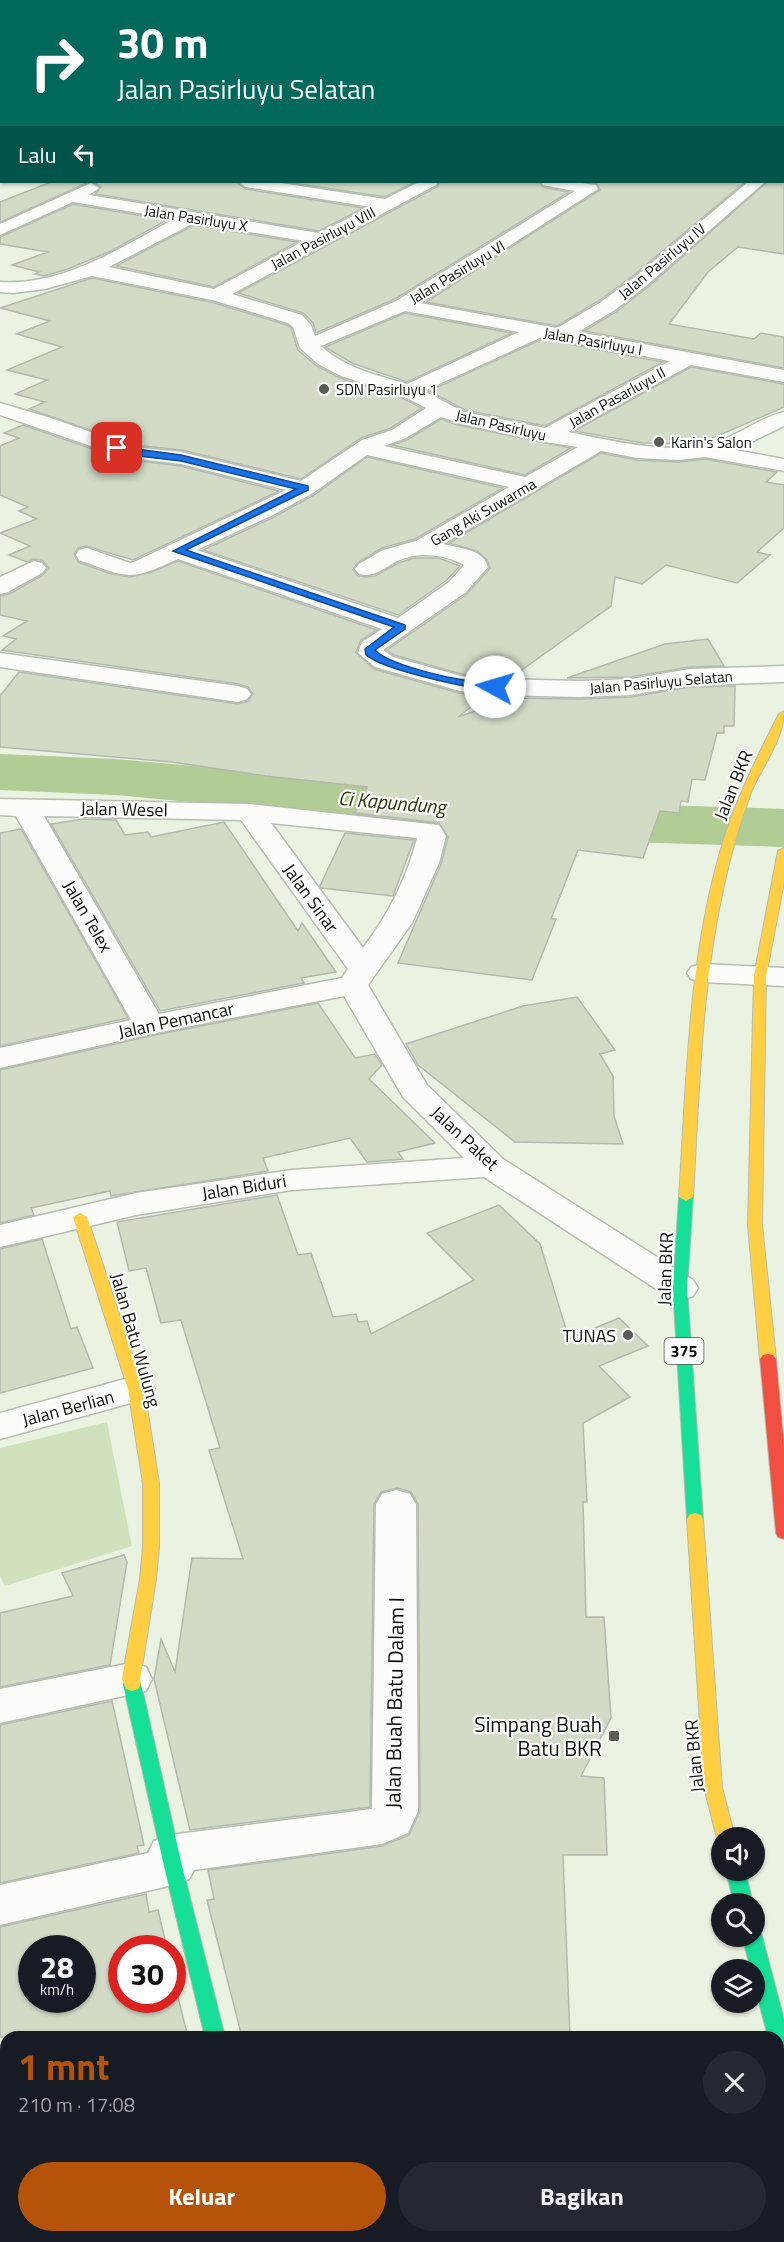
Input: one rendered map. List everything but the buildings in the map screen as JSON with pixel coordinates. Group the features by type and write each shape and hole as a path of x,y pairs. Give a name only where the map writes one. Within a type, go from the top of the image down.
{"main road":[{"name":"Jalan BKR","path":"723,1827 713,1787 680,1288 702,973 723,864 746,792 784,714"},
{"path":"784,851 780,865 755,1225 784,1533"},
{"name":"Jalan Batu Wulung","path":"80,1217 136,1389 151,1483 151,1546 148,1579 131,1679"},
{"path":"131,1679 171,1860 214,2031"},
{"path":"755,1947 777,2031"}],"street":[{"path":"0,230 102,183"},
{"path":"252,183 386,204"},
{"name":"Jalan Pasirluyu VIII","path":"216,295 428,183"},
{"name":"Jalan Pasirluyu VI","path":"307,344 326,339 403,305 590,189 555,183"},
{"name":"Jalan Pasirluyu IV","path":"561,334 608,306 641,281 757,183"},
{"name":"Jalan Pasirluyu X","path":"71,197 321,239"},
{"path":"91,270 192,217"},
{"name":"Jalan Pasirluyu","path":"0,287 13,288 45,284 91,270 216,295 295,319 302,325 307,344 317,355 348,372 408,391 466,420 596,445 650,454 709,452 720,449 784,418"},
{"name":"Jalan Pasirluyu I","path":"403,305 784,376"},
{"path":"408,391 538,331"},
{"name":"Jalan Pasarluyu II","path":"545,436 689,358"},
{"path":"87,555 128,570 135,569 178,551 305,488 369,444 399,434 441,408"},
{"path":"0,410 44,422 130,453 181,458 305,488"},
{"name":"Gang Aki Suwarma","path":"367,569 391,555 424,546 596,445"},
{"path":"365,448 530,485"},
{"path":"709,452 784,465"},
{"path":"178,551 401,627 466,579 476,567 475,562 468,558 424,546"},
{"path":"0,587 34,568"},
{"name":"Jalan Pasirluyu Selatan","path":"401,627 371,647 370,653 384,662 460,683 495,687 580,689 631,687 690,677 728,674 784,674"},
{"path":"0,660 238,694"},
{"name":"Jalan Wesel","path":"13,807 249,812"},
{"name":"Jalan Telex","path":"13,807 150,1025"},
{"path":"249,812 423,829 431,833 425,863 397,923 358,977"},
{"name":"Jalan Sinar","path":"249,812 358,977"},
{"path":"702,973 772,977"},
{"name":"Jalan Pemancar","path":"0,1058 358,977"},
{"name":"Jalan Paket","path":"358,977 414,1090 491,1166 680,1288"},
{"name":"Jalan Biduri","path":"0,1236 136,1204 292,1180 491,1166"},
{"name":"Jalan Berlian","path":"0,1426 136,1389"},
{"name":"Jalan Buah Batu Dalam I","path":"171,1860 382,1826 392,1820 395,1811 396,1504"},
{"path":"0,1706 131,1679"},
{"path":"0,1905 171,1860"}],"green space":[{"path":"107,1422 132,1546 5,1586 0,1576 0,1448"}],"waterway":[{"name":"Ci Kapundung","path":"0,772 115,777 626,823 784,828"}],"traffic: fast":[{"path":"686,1197 680,1288 695,1519"},
{"path":"132,1684 214,2031"},
{"path":"738,1881 741,1893"},
{"path":"755,1947 777,2031"}],"traffic: slow":[{"path":"686,1197 701,992 707,941 717,890 729,841 746,792 784,714"},
{"path":"768,1359 755,1225 760,976 784,851"},
{"path":"80,1217 136,1389 151,1483 151,1547 148,1579 132,1684"},
{"path":"695,1519 713,1787 723,1827"}],"traffic: jam":[{"path":"768,1359 784,1533"}],"place":[{"name":"SDN Pasirluyu 1","path":"324,389"},
{"name":"Karin's Salon","path":"659,442"},
{"name":"TUNAS","path":"628,1335"},
{"name":"Simpang Buah Batu BKR","path":"614,1736"}],"route":[{"path":"117,448 130,453 181,458 305,488 265,510 178,551 401,627 370,649 370,653 384,662 460,683 495,687"}]}
